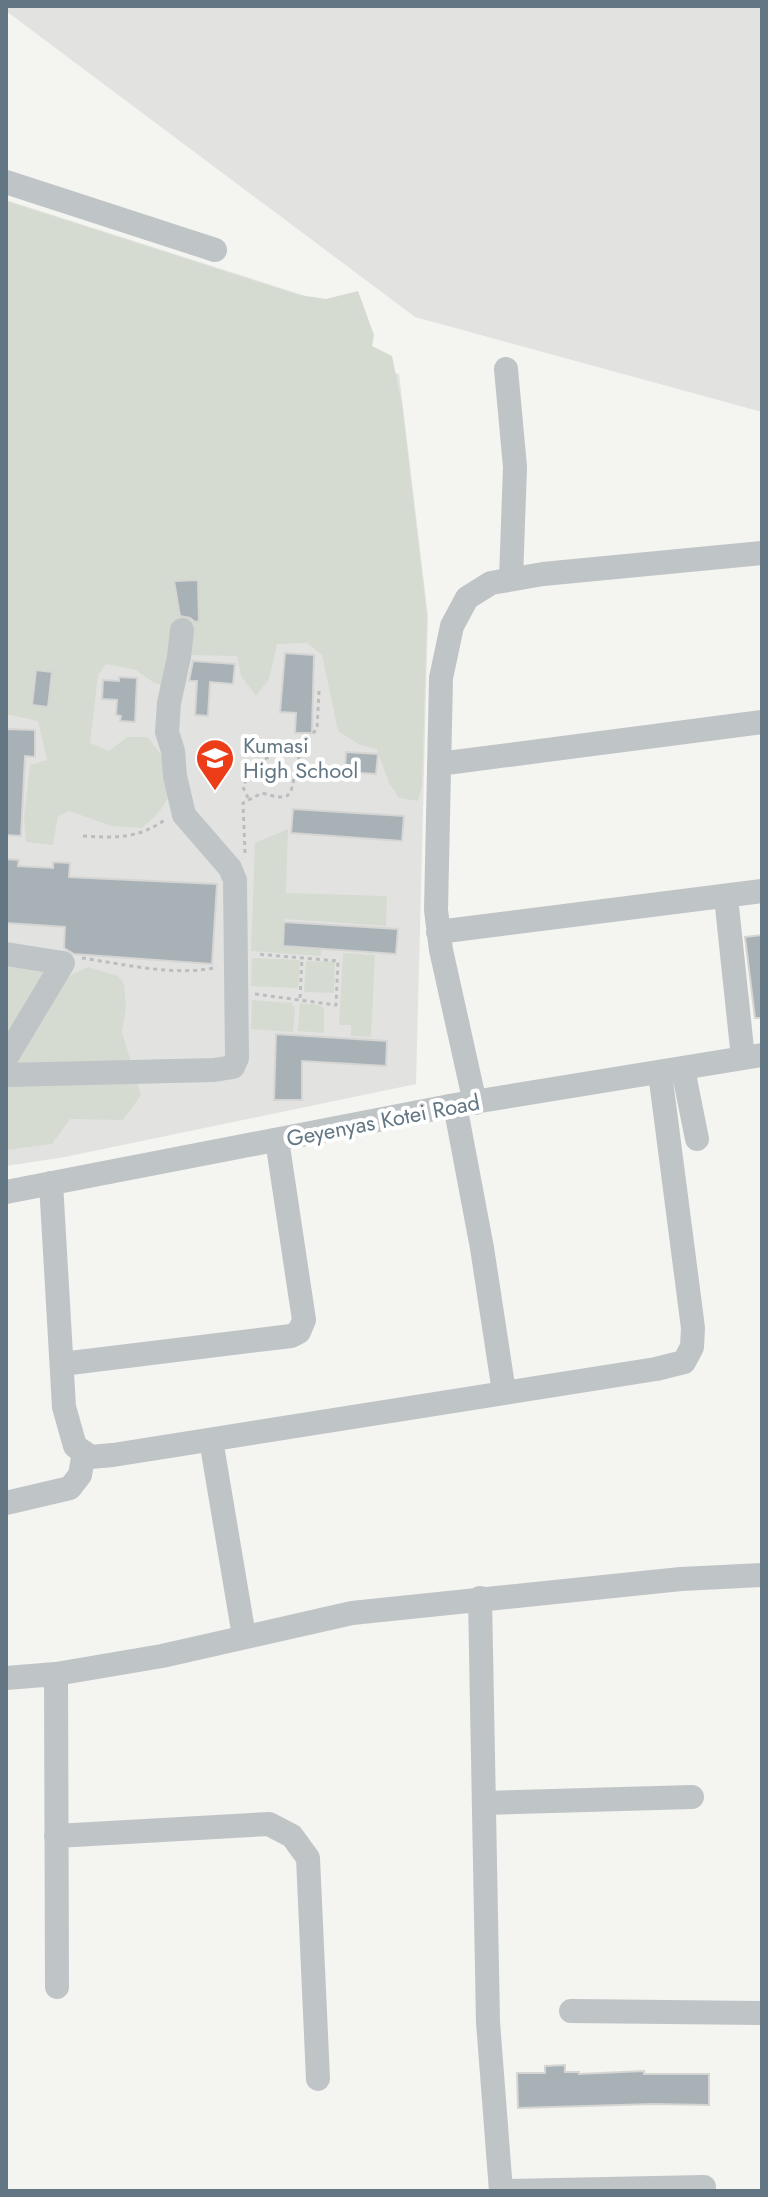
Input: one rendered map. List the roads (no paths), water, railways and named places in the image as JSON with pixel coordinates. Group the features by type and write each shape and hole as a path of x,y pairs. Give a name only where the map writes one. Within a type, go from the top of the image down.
{"street":[{"path":"6,182 215,250"},
{"path":"506,369 515,467 511,579"},
{"path":"504,1392 436,910 441,678 452,626 467,598 491,583 762,553"},
{"path":"6,1075 214,1070 233,1067 237,1058 235,880 230,868 184,815 167,732 182,630"},
{"path":"439,764 762,722"},
{"path":"438,932 762,891"},
{"path":"726,897 752,1056"},
{"path":"6,954 63,963 6,1058"},
{"name":"Geyenyas Kotei Road","path":"6,1192 465,1104 752,1056"},
{"path":"672,1071 697,1139"},
{"path":"51,1183 64,1407 75,1446 90,1457 656,1369 684,1362 692,1347 672,1071"},
{"path":"62,1364 291,1336 299,1332 304,1320 277,1140"},
{"path":"211,1440 244,1636"},
{"path":"6,1503 70,1488 80,1475 84,1452"},
{"path":"6,1678 56,1674 162,1656 352,1613 681,1579 762,1575"},
{"path":"480,1598 488,2022 502,2191 704,2187"},
{"path":"56,1674 57,1987"},
{"path":"484,1803 692,1797"},
{"path":"56,1836 269,1824 292,1836 308,1858 318,2079"},
{"path":"571,2011 762,2013"}],"place":[{"name":"Kumasi High School","path":"215,792"}]}
